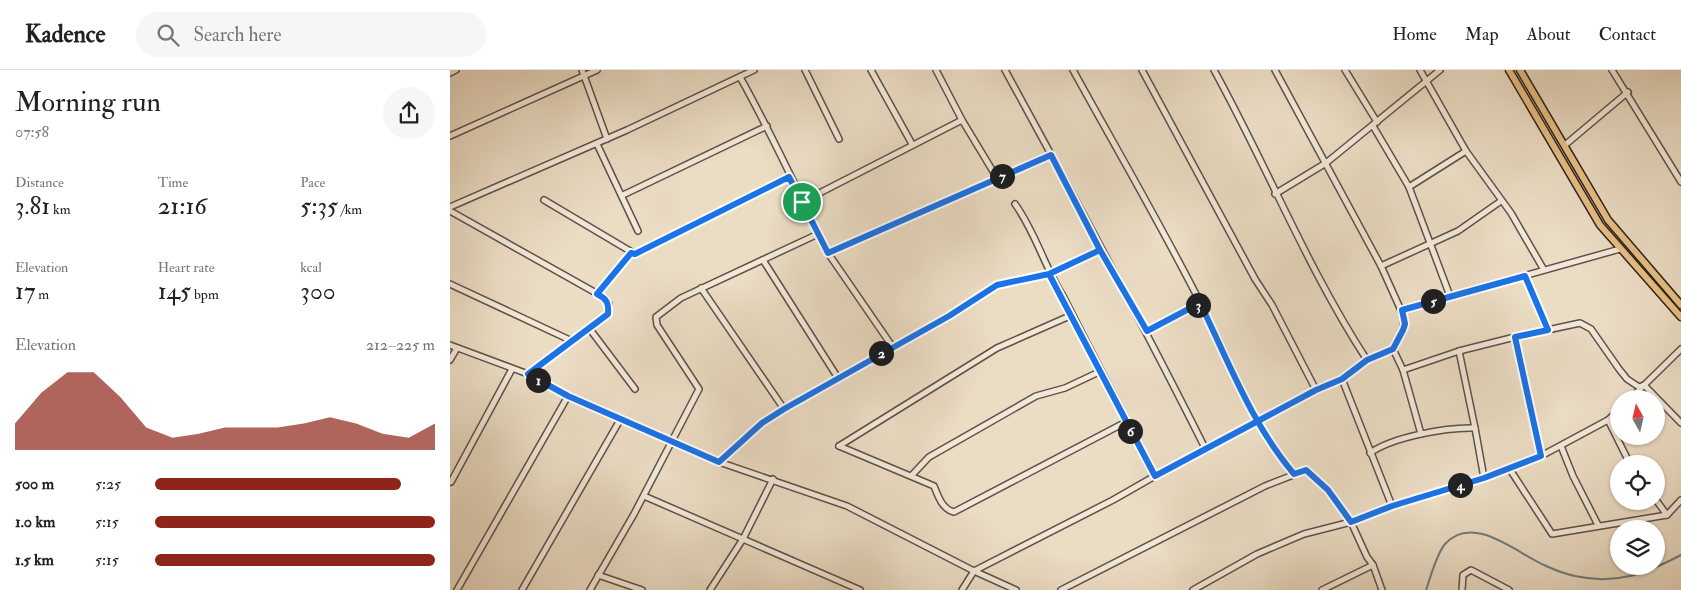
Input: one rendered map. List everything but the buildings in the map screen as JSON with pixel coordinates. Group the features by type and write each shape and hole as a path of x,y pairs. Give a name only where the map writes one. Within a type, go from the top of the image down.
{"main road":[{"path":"1509,70 1600,225 1681,317"},
{"path":"1520,70 1608,220 1681,305"}],"street":[{"path":"450,73 456,70"},
{"path":"582,70 607,139"},
{"path":"450,136 597,70"},
{"path":"450,207 597,144 754,70"},
{"path":"805,70 839,139"},
{"path":"871,70 912,144"},
{"path":"936,70 962,120 997,178"},
{"path":"1005,70 1100,250 1147,331 1206,450"},
{"path":"1073,70 1200,303 1258,422 1279,456 1294,474"},
{"path":"1142,70 1255,279 1272,305 1316,390"},
{"path":"1214,70 1275,194 1323,284 1367,360"},
{"path":"962,590 974,571 1113,500 1316,390 1342,379 1367,360 1393,349 1405,324 1402,310 1381,266 1276,70"},
{"path":"1345,70 1409,187 1450,296"},
{"path":"1420,70 1466,151 1519,226 1544,270"},
{"path":"1275,194 1326,164 1440,70"},
{"path":"1612,70 1628,92 1681,182"},
{"path":"740,77 767,126 789,177 828,253 892,346"},
{"path":"1565,145 1628,92"},
{"path":"802,202 962,120"},
{"path":"623,195 767,126"},
{"path":"597,144 623,195 638,232"},
{"path":"1409,187 1466,151"},
{"path":"828,253 1051,155"},
{"path":"544,200 635,254 789,177"},
{"path":"1381,266 1458,231 1501,200"},
{"path":"1015,204 1033,233 1049,274 1155,476"},
{"path":"450,211 605,298 609,304 608,314 528,374"},
{"path":"590,590 644,496 699,389 657,325 656,317 681,298 818,234"},
{"path":"1402,310 1620,249"},
{"path":"719,462 762,423 892,346 949,316 997,285 1049,274 1100,250"},
{"path":"597,294 631,253"},
{"path":"763,260 838,378"},
{"path":"1525,276 1548,330"},
{"path":"450,284 572,341"},
{"path":"701,288 784,409"},
{"path":"1147,331 1200,303"},
{"path":"1072,315 997,348 839,446 912,475 934,486 946,509 954,512 1126,422"},
{"path":"1403,370 1459,351 1580,323 1588,325 1627,379 1639,387 1644,385"},
{"path":"589,328 635,389"},
{"path":"1515,337 1541,456"},
{"path":"450,345 528,374 568,396 620,420 719,462 848,506 974,571 1016,590"},
{"path":"450,360 457,348"},
{"path":"1393,349 1403,370 1421,434"},
{"path":"1639,390 1681,349"},
{"path":"1459,351 1484,478"},
{"path":"451,482 512,368"},
{"path":"912,475 929,457 1036,396 1065,388 1100,372"},
{"path":"1342,379 1392,506"},
{"path":"1644,385 1681,423"},
{"path":"457,590 568,396"},
{"path":"522,590 620,420"},
{"path":"1193,590 1257,554 1304,534 1351,522 1392,506 1484,478 1541,456 1608,420 1626,455"},
{"path":"1370,453 1378,447 1421,434 1459,428 1475,428"},
{"path":"1561,446 1573,476 1598,525"},
{"path":"1509,468 1552,534 1667,515 1681,500"},
{"path":"1061,590 1265,486 1306,470 1328,490 1351,522 1367,557 1373,565 1382,590"},
{"path":"710,590 743,539 773,479"},
{"path":"644,496 860,590"},
{"path":"1663,510 1667,515"},
{"path":"1322,590 1373,565"},
{"path":"1462,590 1463,575 1471,570 1509,590"},
{"path":"598,575 642,590"}],"waterway":[{"path":"1426,590 1436,560 1445,544 1456,535 1469,532 1496,539 1535,561 1556,570 1590,578 1604,579 1630,576 1655,568 1681,555"}],"route":[{"path":"802,202 789,177 635,254 631,253 597,294 605,298 609,304 608,314 528,374 568,396 620,420 719,462 762,423 892,346 949,316 997,285 1049,274 1100,250 1147,331 1200,303 1258,422 1279,456 1294,474 1306,470 1328,490 1351,522 1392,506 1484,478 1541,456 1515,337 1548,330 1525,276 1402,310 1405,324 1393,349 1367,360 1342,379 1316,390 1258,422 1206,450 1155,476 1049,274 1100,250 1051,155 922,210 828,253 802,202"}]}
